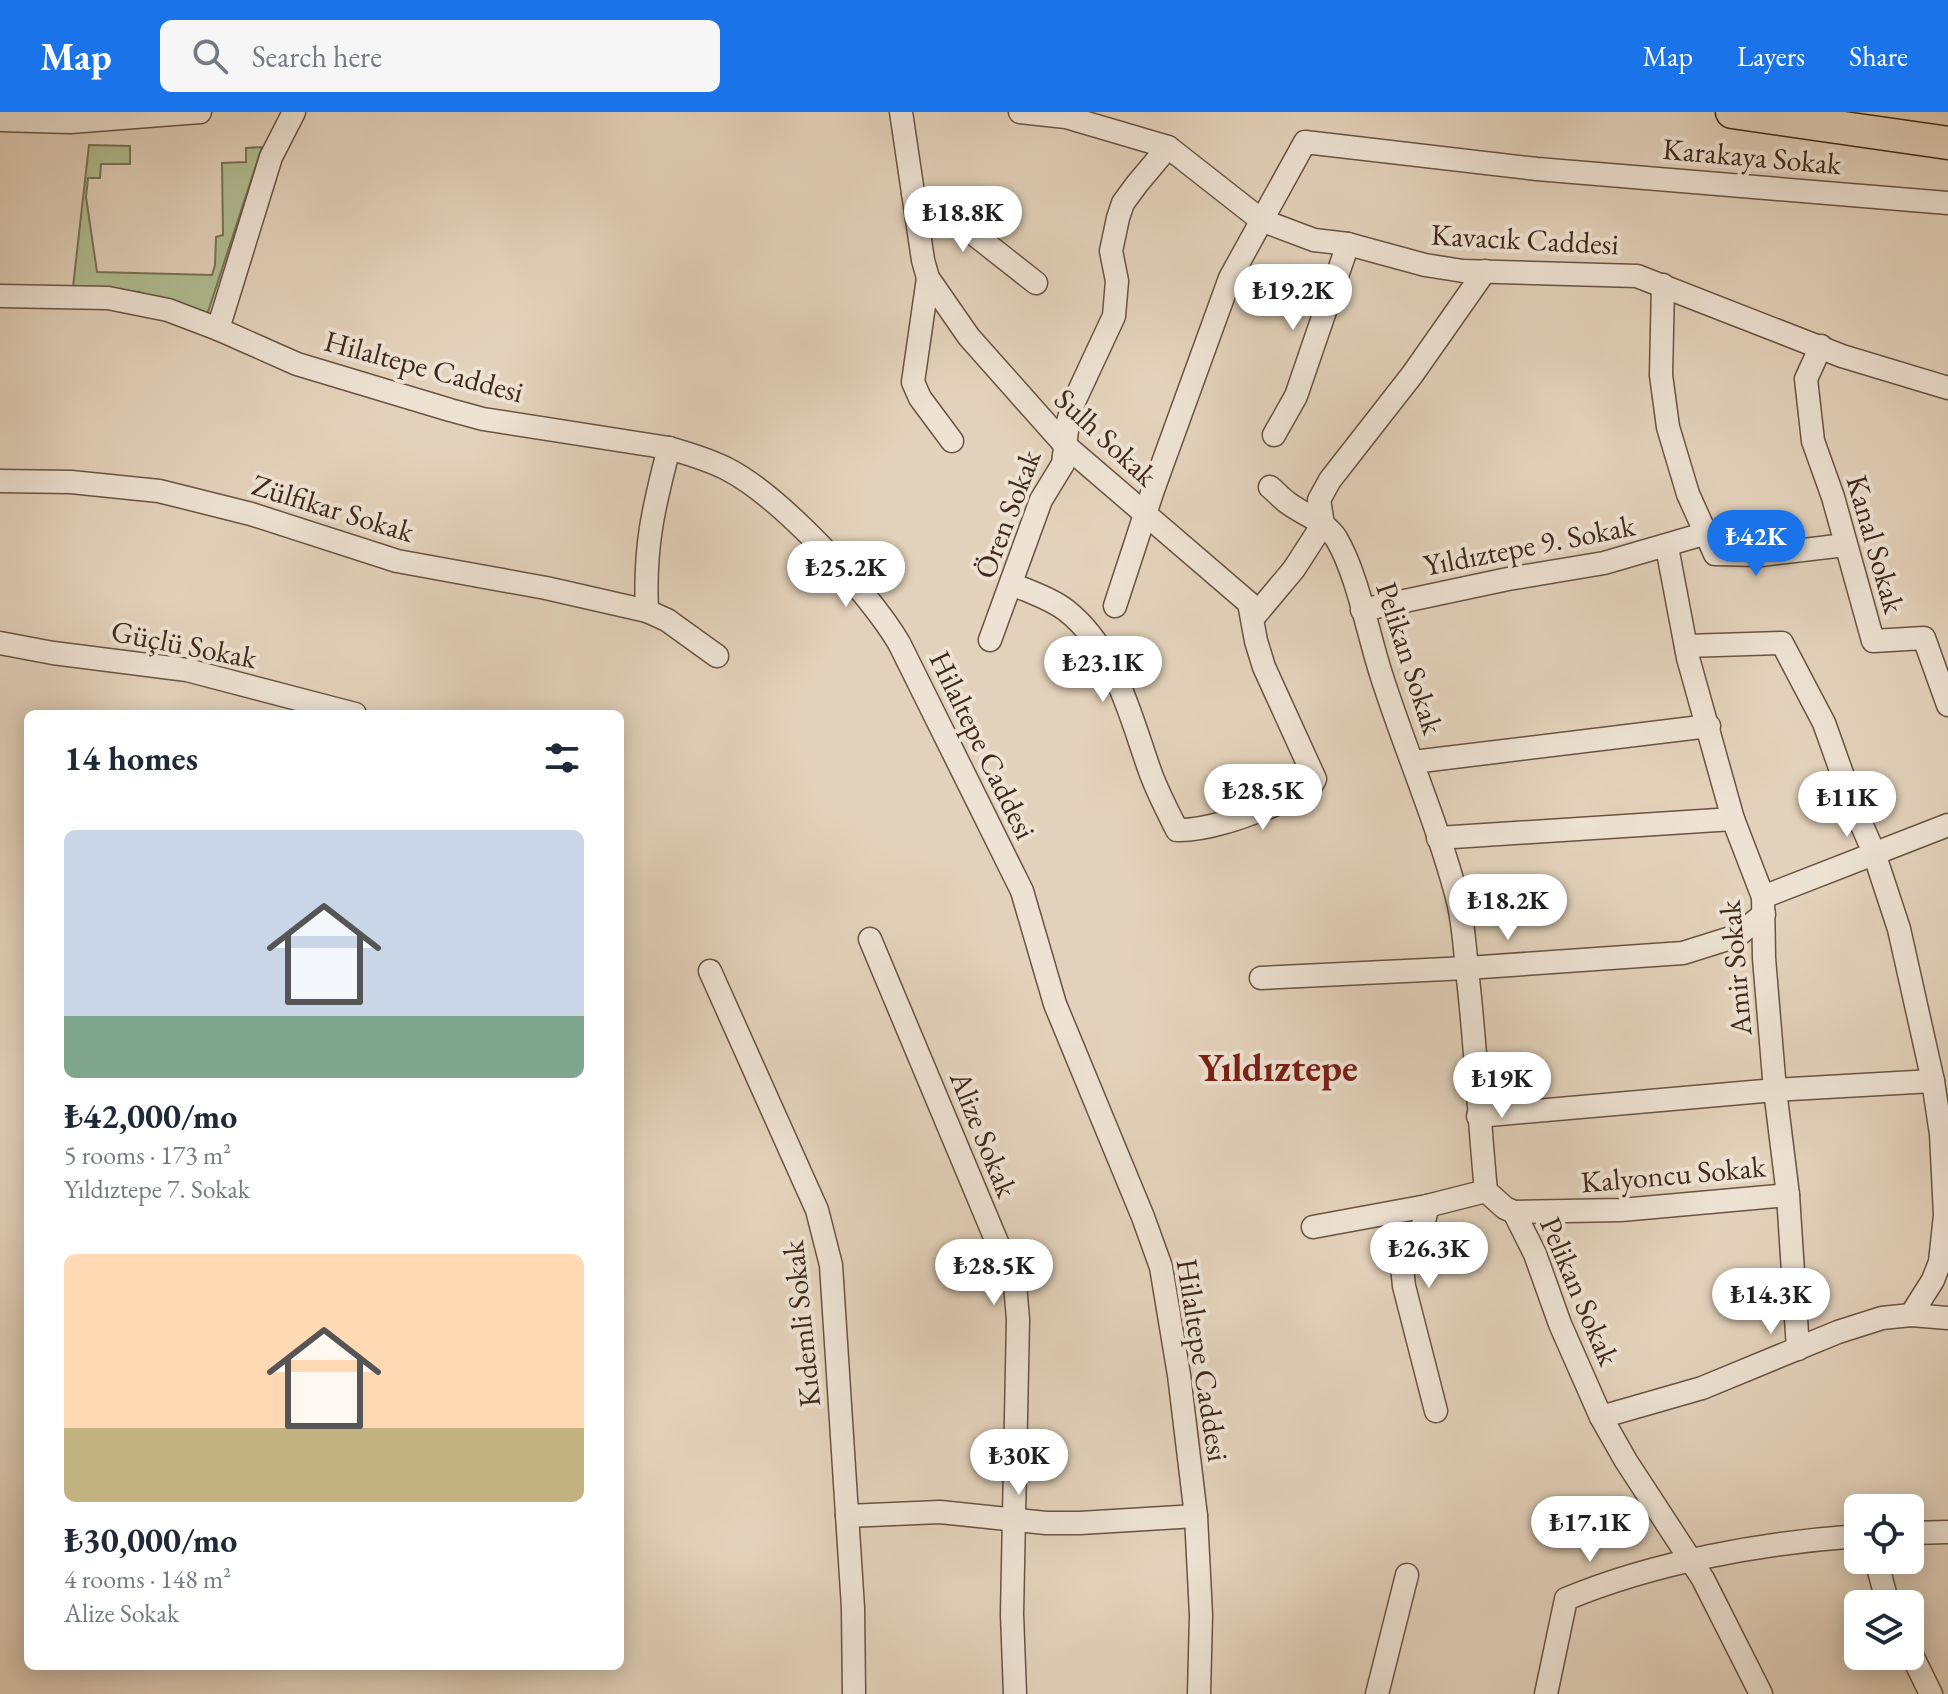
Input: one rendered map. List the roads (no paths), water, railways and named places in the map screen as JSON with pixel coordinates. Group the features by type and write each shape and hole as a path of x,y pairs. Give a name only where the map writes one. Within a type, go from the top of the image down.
{"highway":[{"path":"1732,112 1948,143"}],"street":[{"path":"0,120 70,122 200,112"},
{"path":"218,329 271,157 294,112"},
{"name":"Sulh Sokak","path":"901,112 928,278 969,337 1065,445 1249,603 1264,667 1315,779 1307,793 1223,822 1177,830 1152,777 1120,684 1109,664 1071,614 1059,605 1012,584"},
{"name":"Kavacık Caddesi","path":"1020,112 1090,123 1168,147 1261,220 1314,240 1348,244 1425,265 1463,271 1637,276 1842,356 1948,388"},
{"name":"Karakaya Sokak","path":"1261,220 1305,142 1537,169 1948,203"},
{"name":"Ören Sokak","path":"990,640 1041,500 1063,464 1073,404 1114,316 1117,281 1111,251 1118,218 1130,193 1168,147"},
{"path":"913,193 975,235 1036,283"},
{"path":"1115,606 1230,278 1261,220"},
{"path":"1274,435 1296,396 1348,244"},
{"path":"1253,618 1294,569 1323,524 1319,500 1330,480 1412,375 1485,271"},
{"path":"928,278 913,382 920,398 952,441"},
{"path":"1663,285 1661,375 1668,427 1688,494 1715,554 1761,555 1845,545"},
{"name":"Hilaltepe Caddesi","path":"0,296 108,298 168,310 297,364 450,410 483,419 669,448 698,456 730,470 782,510 886,621 1022,891 1055,1004 1161,1267 1179,1375 1196,1516 1201,1693"},
{"name":"Kanal Sokak","path":"1821,346 1806,379 1813,441 1833,497 1873,641 1924,638 1948,705"},
{"path":"647,611 647,542 652,510 669,448"},
{"name":"Zülfikar Sokak","path":"0,481 71,482 159,491 251,514 397,561 530,585 647,611 667,620 717,656"},
{"path":"1270,487 1286,502 1323,524"},
{"name":"Pelikan Sokak","path":"1323,524 1336,537 1352,577 1399,731 1413,762 1458,902 1476,1043 1478,1116 1486,1191 1514,1212 1535,1254 1560,1324 1601,1417 1723,1616 1761,1694"},
{"name":"Yıldıztepe 9. Sokak","path":"1362,610 1508,579 1604,563 1707,533"},
{"name":"Amir Sokak","path":"1667,547 1686,646 1733,819 1764,905 1764,958 1788,1195 1798,1349"},
{"path":"1924,638 1948,640"},
{"name":"Güçlü Sokak","path":"0,643 187,670 340,710"},
{"path":"1686,646 1782,643 1824,723 1874,853 1899,929 1933,1081 1941,1134 1945,1215 1940,1262 1933,1280 1911,1315"},
{"path":"1413,762 1709,726"},
{"path":"1438,838 1733,819"},
{"path":"1261,978 1683,953 1737,936 1764,905 1874,853 1948,825"},
{"name":"Alize Sokak","path":"870,939 1015,1285 1018,1319 1012,1614 1015,1694"},
{"name":"Kıdemli Sokak","path":"710,971 817,1210 831,1265 853,1608 854,1694"},
{"path":"1478,1116 1775,1090 1933,1081"},
{"path":"1313,1227 1427,1206 1486,1191"},
{"name":"Kalyoncu Sokak","path":"1514,1212 1621,1210 1788,1195"},
{"path":"1427,1206 1425,1223 1418,1237 1401,1256 1404,1286 1436,1411"},
{"path":"1601,1417 1702,1388 1838,1332 1882,1318 1911,1315 1948,1318"},
{"path":"847,1516 940,1512 1080,1523 1196,1516"},
{"path":"1924,1533 1948,1532"},
{"path":"1546,1694 1566,1599 1634,1575 1691,1562 1793,1541 1844,1537"},
{"path":"1377,1694 1407,1575"},
{"path":"1919,1670 1931,1694"}],"district":[{"name":"Yıldıztepe","path":"1278,1067"}]}
